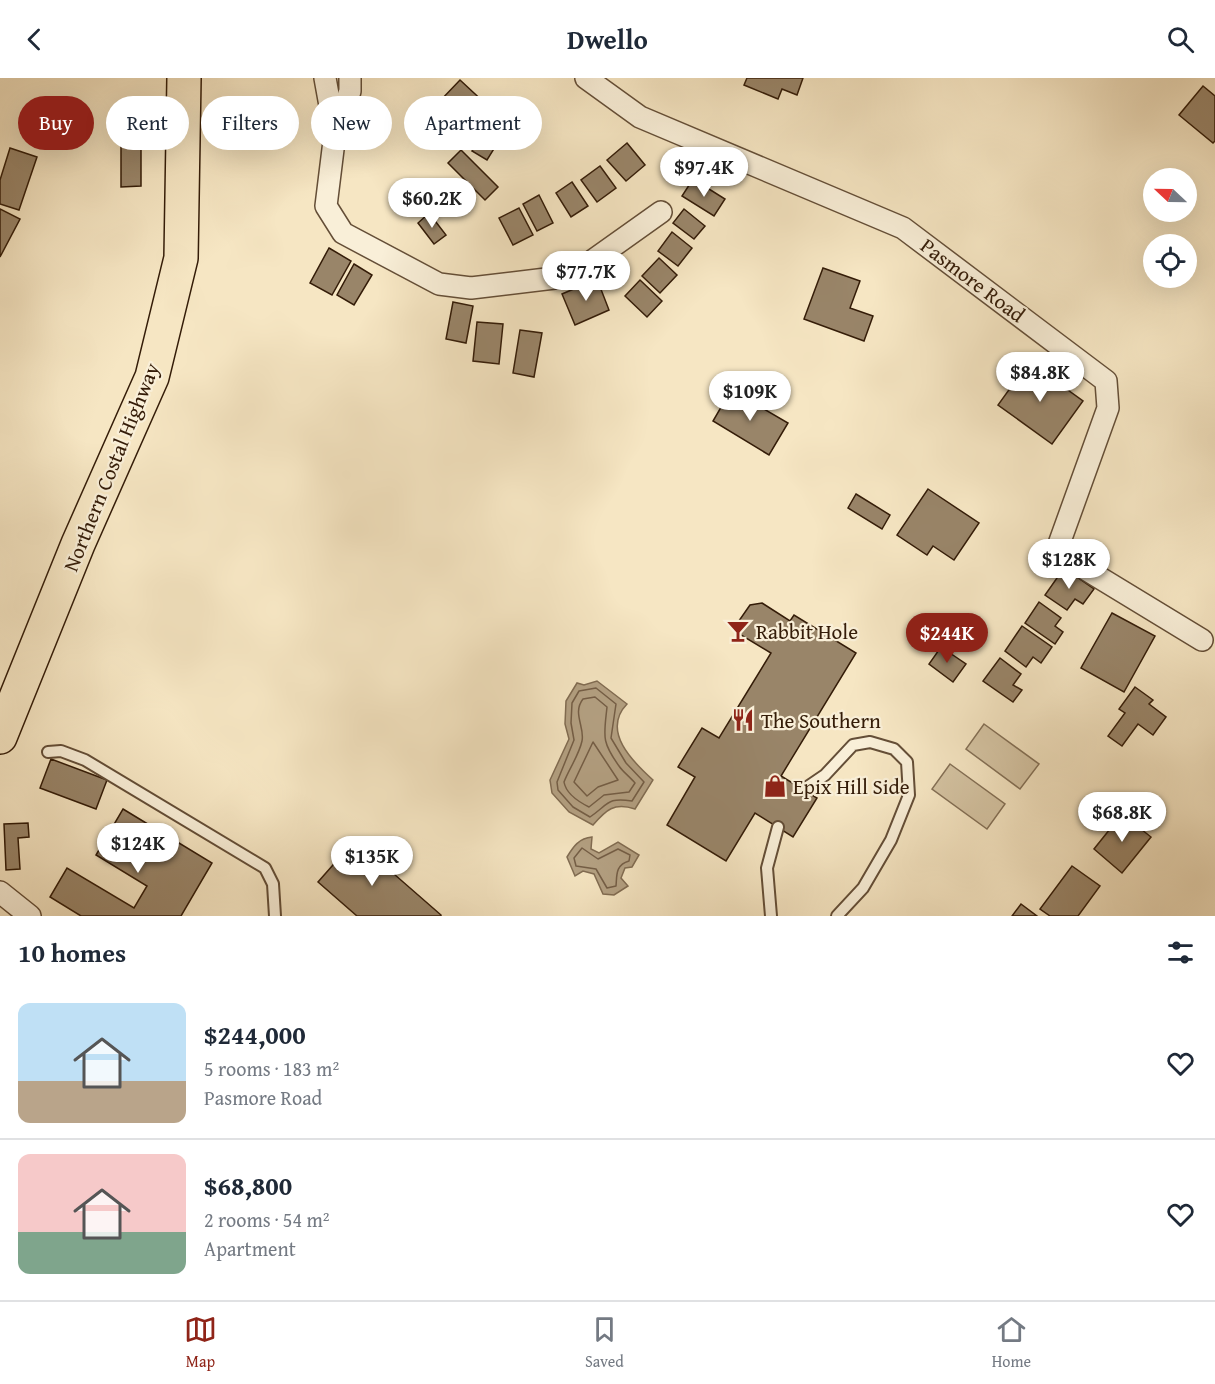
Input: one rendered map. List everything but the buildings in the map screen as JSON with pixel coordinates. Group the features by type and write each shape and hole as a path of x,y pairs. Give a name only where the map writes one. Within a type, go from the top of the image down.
{"main road":[{"name":"Northern Costal Highway","path":"0,738 78,544 152,377 181,258 184,78"}],"street":[{"path":"325,78 328,96"},
{"path":"349,96 350,78"},
{"name":"Pasmore Road","path":"586,78 640,117 903,228 1106,381 1108,408 1059,544 1082,567 1202,640"},
{"path":"333,150 326,206 343,233 439,284 471,288 571,276 661,212"},
{"path":"0,892 30,916"}],"lane":[{"path":"803,790 825,776 853,745 870,741 894,749 906,762 909,795 891,840 863,888 837,916"},
{"path":"48,752 61,751 85,760 265,868 273,884 275,916"},
{"path":"771,916 767,868 778,827"}],"shaded area":[{"path":"984,724 1039,764 1020,789 966,749"},
{"path":"950,764 1005,804 987,829 932,789"}],"water":[{"path":"597,681 627,704 620,714 617,725 619,735 629,755 653,780 635,809 616,807 602,815 593,825 569,812 552,793 550,780 569,739 565,724 566,701 577,683 584,685"},
{"path":"592,837 591,849 599,853 618,842 639,855 632,867 625,868 621,878 628,886 614,895 603,894 594,874 583,871 575,876 567,857 580,841"}],"place":[{"name":"Rabbit Hole","path":"738,631"},
{"name":"The Southern","path":"743,720"},
{"name":"Epix Hill Side","path":"775,786"}]}
